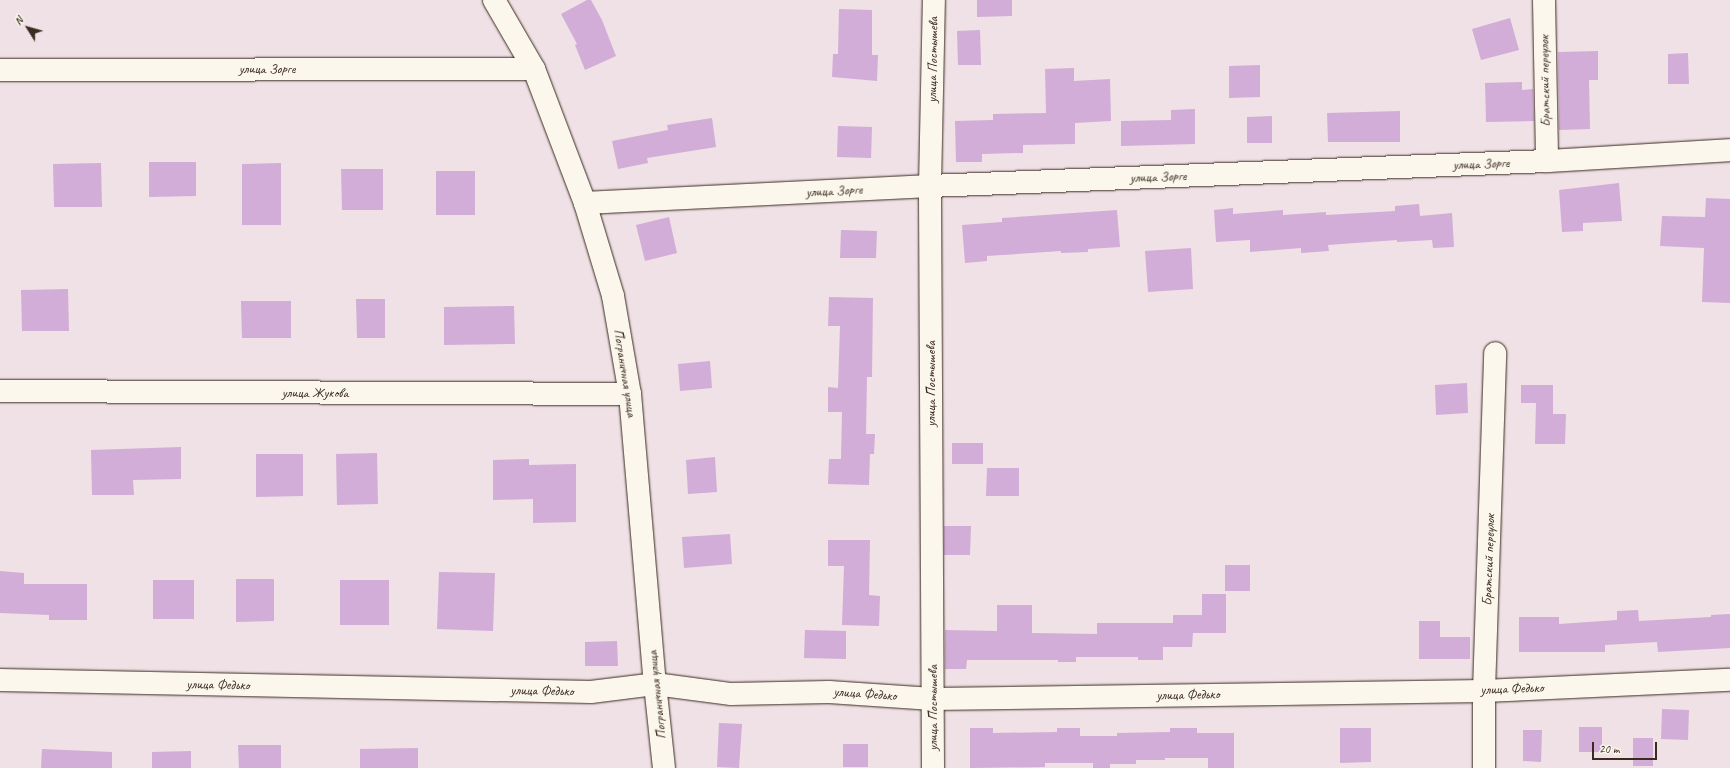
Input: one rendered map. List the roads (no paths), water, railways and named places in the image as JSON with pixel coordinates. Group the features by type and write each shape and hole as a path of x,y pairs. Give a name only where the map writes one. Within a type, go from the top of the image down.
{"street":[{"name":"Пограничная улица","path":"494,0 534,69 585,203 612,296 630,394 655,684 664,768"},
{"name":"улица Постышева","path":"933,768 930,186 934,0"},
{"name":"Братский переулок","path":"1544,0 1547,161"},
{"name":"улица Зорге","path":"0,70 534,69"},
{"name":"улица Зорге","path":"585,203 930,186 1547,161 1730,150"},
{"name":"Братский переулок","path":"1484,768 1484,691 1495,353"},
{"name":"улица Жукова","path":"0,391 630,394"},
{"name":"улица Федько","path":"0,680 591,692 655,684 731,694 829,692 933,699 1484,691 1730,680"}]}
